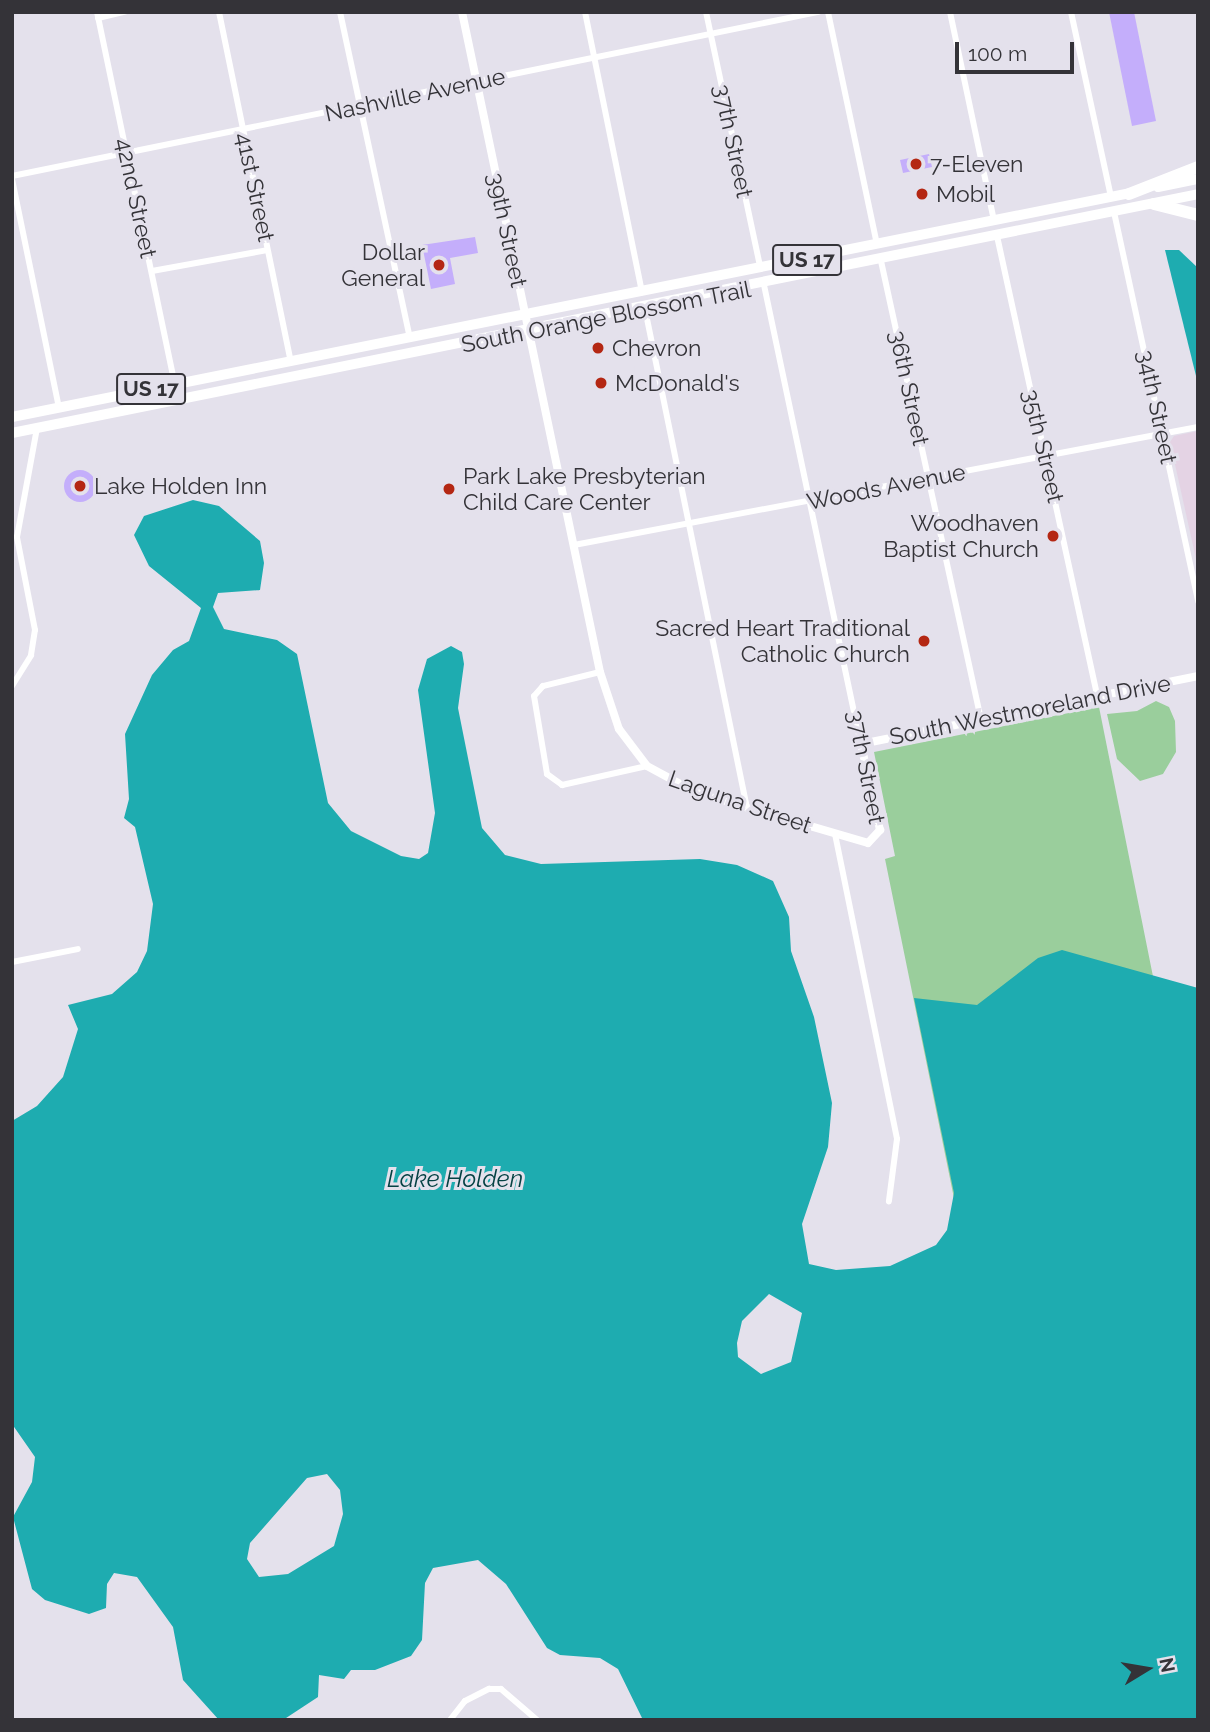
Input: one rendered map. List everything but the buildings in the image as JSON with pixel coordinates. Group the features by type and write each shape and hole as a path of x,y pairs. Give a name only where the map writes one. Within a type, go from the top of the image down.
{"highway":[{"path":"1129,194 1198,167"},
{"path":"1149,189 1198,176"},
{"path":"1154,204 1198,215"}],"main road":[{"name":"South Orange Blossom Trail","path":"12,416 410,340 1149,189"},
{"name":"South Orange Blossom Trail","path":"12,433 645,309 1198,194"},
{"path":"998,236 1015,223 1111,197"},
{"path":"902,256 994,220"},
{"path":"270,383 291,362"}],"street":[{"path":"97,15 125,12"},
{"name":"41st Street","path":"219,12 291,362"},
{"path":"340,12 410,340"},
{"name":"39th Street","path":"462,12 600,672 619,729 647,765"},
{"path":"584,12 642,293"},
{"name":"37th Street","path":"706,12 760,269"},
{"name":"Nashville Avenue","path":"12,178 818,12"},
{"path":"828,12 877,246"},
{"path":"950,12 994,220"},
{"path":"1071,12 1111,197"},
{"name":"42nd Street","path":"97,15 174,384"},
{"path":"12,178 59,407"},
{"name":"34th Street","path":"1114,212 1164,433 1198,602"},
{"name":"35th Street","path":"998,236 1098,698"},
{"path":"152,271 267,250"},
{"name":"36th Street","path":"881,261 981,721"},
{"name":"37th Street","path":"764,285 813,501 879,835 869,843 835,834 897,1139 889,1201"},
{"path":"645,309 747,808"},
{"name":"Woods Avenue","path":"574,545 1198,427"},
{"path":"12,686 31,655 35,631 17,537 20,497 37,428"},
{"path":"600,672 543,685 534,695 547,774 562,785 647,765"},
{"name":"South Westmoreland Drive","path":"861,744 1198,676"},
{"name":"Laguna Street","path":"647,765 666,780 835,834"},
{"path":"12,962 78,948"},
{"path":"450,1720 482,1691 501,1689 537,1720"}],"shaded area":[{"path":"1198,431 1198,568 1170,442 1174,436"}],"green space":[{"path":"1156,701 1169,707 1175,721 1176,752 1163,774 1140,781 1117,759 1107,714 1137,711"},
{"path":"1099,707 1191,1166 957,1213 885,859 895,856 874,752"}],"water":[{"path":"1165,250 1179,250 1198,268 1198,384"},
{"name":"Lake Holden","path":"193,500 219,506 260,541 264,563 260,590 218,593 213,607 224,629 277,640 297,654 328,803 351,831 401,856 419,859 428,853 435,813 418,690 427,659 451,646 462,652 464,664 458,708 482,828 505,855 541,864 700,859 737,865 773,881 789,917 791,951 814,1017 832,1103 828,1147 802,1224 809,1264 836,1270 890,1266 936,1245 947,1230 954,1193 914,998 977,1005 1038,958 1062,950 1198,988 1198,1720 643,1720 618,1669 600,1658 560,1655 547,1648 506,1584 478,1560 433,1568 425,1583 422,1640 411,1656 375,1670 351,1670 344,1679 319,1675 318,1697 283,1720 219,1720 183,1680 173,1627 137,1577 114,1573 107,1584 106,1608 89,1614 45,1600 32,1589 13,1517 32,1482 35,1457 12,1424 12,1121 37,1106 63,1077 78,1029 68,1005 112,994 137,972 147,951 153,904 135,827 124,818 129,799 125,734 152,675 173,650 189,641 201,608 149,566 134,535 144,516","holes":["769,1294 802,1313 791,1362 761,1374 738,1357 737,1343 742,1321","327,1474 340,1490 343,1514 334,1546 288,1574 259,1577 247,1559 250,1543 307,1478"]}],"place":[{"name":"7-Eleven","path":"916,164"},
{"name":"Mobil","path":"922,194"},
{"name":"Dollar General","path":"439,265"},
{"name":"Chevron","path":"598,348"},
{"name":"McDonald's","path":"601,383"},
{"name":"Lake Holden Inn","path":"80,486"},
{"name":"Park Lake Presbyterian Child Care Center","path":"449,489"},
{"name":"Woodhaven Baptist Church","path":"1053,536"},
{"name":"Sacred Heart Traditional Catholic Church","path":"924,641"}]}
